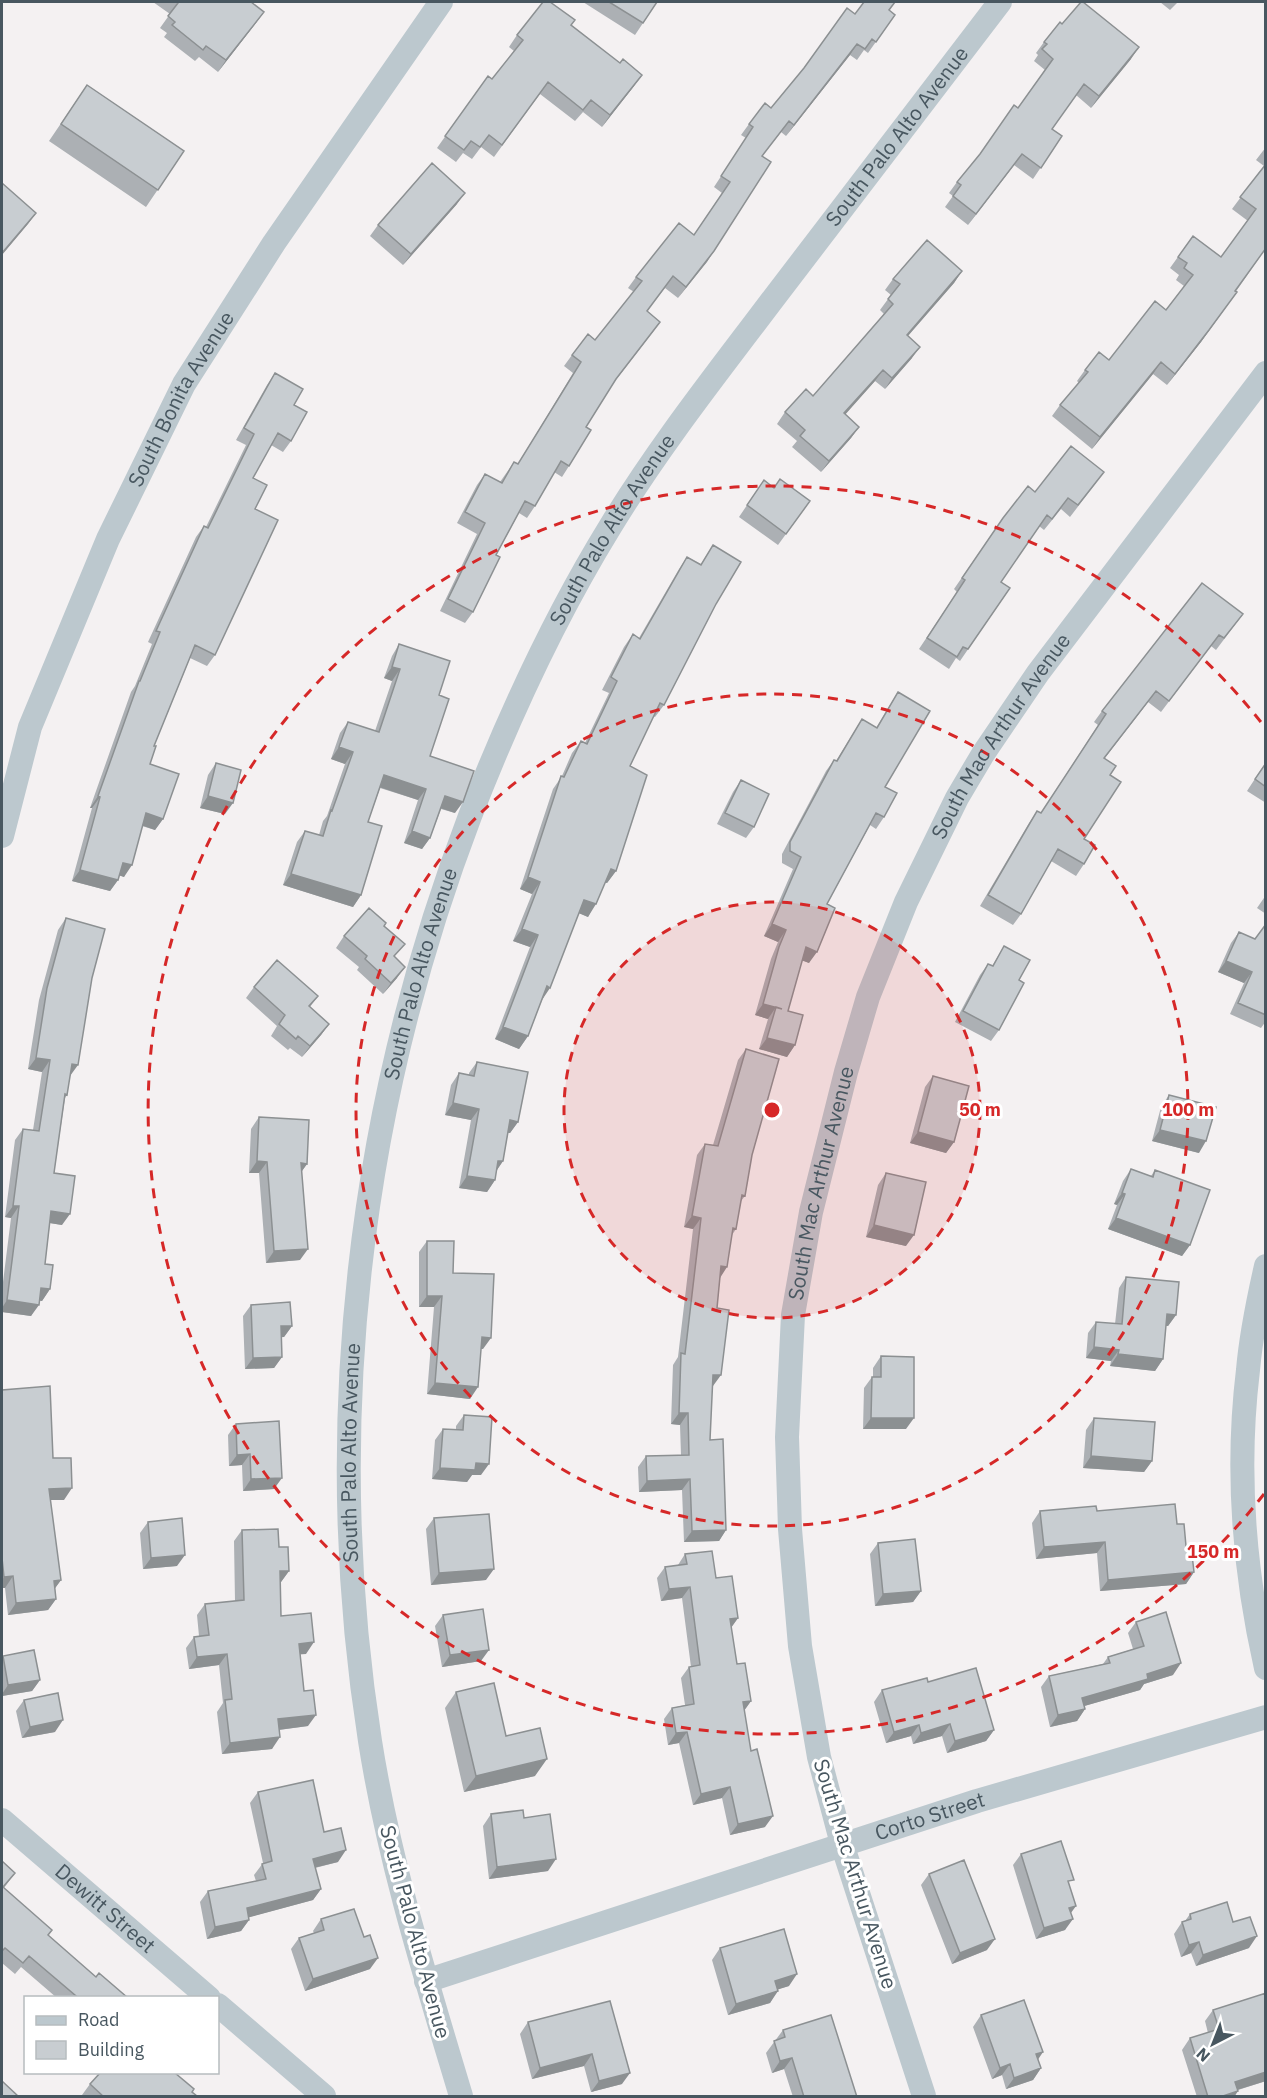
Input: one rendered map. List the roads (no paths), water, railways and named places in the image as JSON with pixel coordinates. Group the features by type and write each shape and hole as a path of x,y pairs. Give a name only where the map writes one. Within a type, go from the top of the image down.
{"street":[{"name":"South Bonita Avenue","path":"2,836 30,727 108,539 184,384 274,243 441,2"},
{"name":"South Palo Alto Avenue","path":"461,2097 426,1981 395,1864 374,1768 358,1644 349,1521 349,1393 356,1296 375,1157 392,1070 408,1006 454,857 498,745 545,644 603,538 685,414 1000,2"},
{"name":"South Mac Arthur Avenue","path":"924,2097 842,1844 821,1768 801,1655 790,1539 787,1437 791,1338 811,1212 846,1072 868,997 892,935 957,798 1038,673 1266,373"},
{"path":"1266,1266 1247,1371 1242,1468 1246,1546 1255,1613 1266,1668"},
{"name":"Corto Street","path":"426,1981 842,1844 998,1795 1266,1717"},
{"name":"Dewitt Street","path":"2,1820 207,1996"},
{"path":"219,2006 324,2097"}]}
